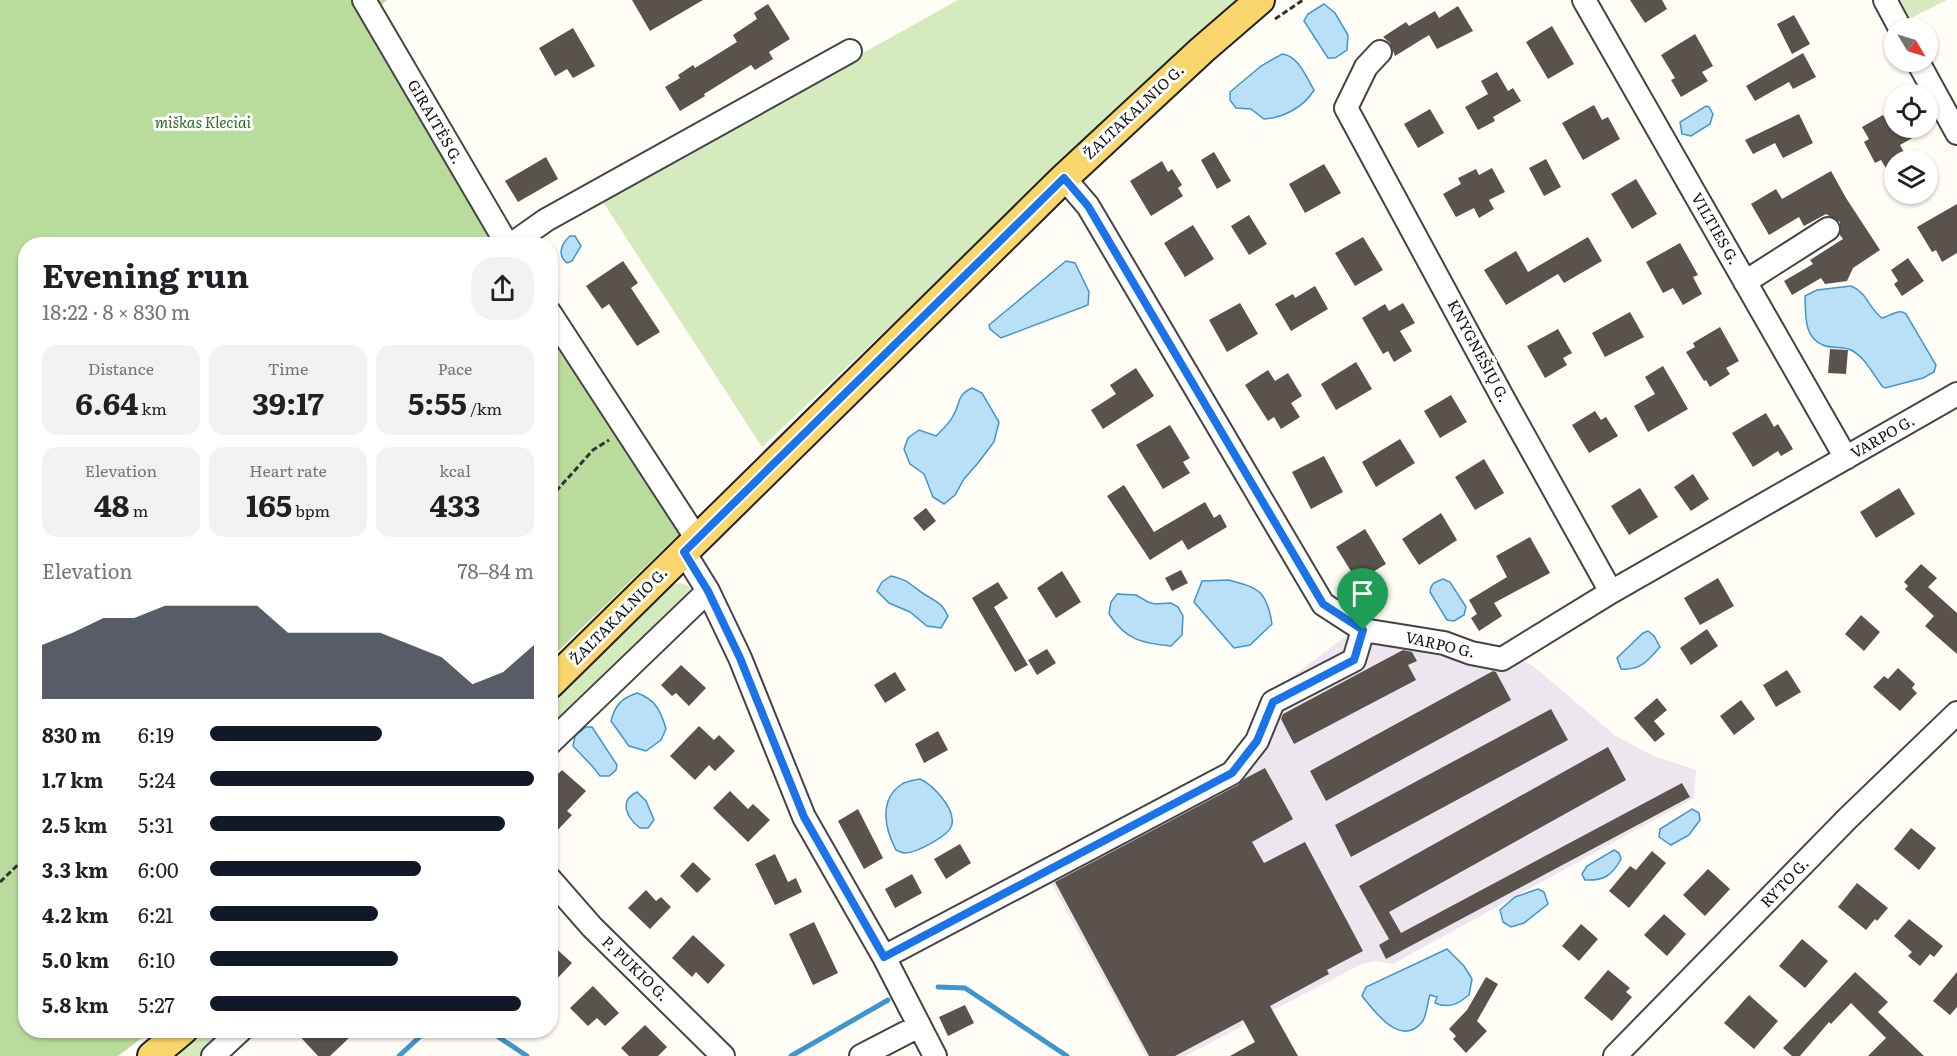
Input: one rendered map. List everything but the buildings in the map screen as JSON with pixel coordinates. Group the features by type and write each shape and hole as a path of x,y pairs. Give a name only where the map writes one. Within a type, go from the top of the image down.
{"main road":[{"name":"ŽALTAKALNIO G.","path":"558,676 1064,178 1202,50 1260,0"},
{"path":"152,1056 173,1038"}],"street":[{"name":"GIRAITĖS G.","path":"363,0 503,237"},
{"name":"VILTIES G.","path":"1584,0 1846,458"},
{"path":"1885,0 1895,18"},
{"path":"523,237 546,220 850,51"},
{"name":"KNYGNEŠIŲ G.","path":"1380,52 1366,68 1346,108 1611,592"},
{"path":"1923,72 1957,133"},
{"name":"VARPO G.","path":"1064,178 1088,206 1323,604 1363,630 1444,643 1471,653 1502,659 1611,592 1957,394"},
{"path":"1745,282 1828,229"},
{"path":"558,325 626,429 690,546 708,591 740,658 804,817 884,957 935,1056"},
{"path":"558,735 708,591"},
{"path":"884,957 1232,773 1257,741 1273,702 1354,660 1363,630"},
{"name":"RYTO G.","path":"1615,1056 1848,818 1957,713"},
{"name":"P. PUKIO G.","path":"558,888 592,927 723,1056"},
{"path":"861,1056 919,1026"},
{"path":"213,1056 232,1038"}],"path":[{"path":"558,489 592,450 626,429"},
{"path":"0,882 18,865"}],"shaded area":[{"path":"1370,618 1433,628 1501,649 1533,666 1616,736 1654,756 1696,770 1694,798 1393,964 1377,961 1362,964 1185,1056 1146,1056 1042,866 1236,760 1261,700"}],"green space":[{"name":"miškas Kleciai","path":"0,0 387,0 365,18 499,237 18,237 18,1038 142,1038 118,1056 0,1056"},
{"path":"958,0 1236,0 762,447 601,199"},
{"path":"1896,0 1947,0 1911,18 1906,18"},
{"path":"558,335 680,533 558,651"},
{"path":"680,583 687,585 690,590 687,598 558,724 558,695 669,586"},
{"path":"198,1038 223,1038 202,1056 176,1056"}],"water":[{"path":"1324,4 1335,13 1348,35 1347,50 1335,58 1328,58 1304,21 1308,14"},
{"path":"1282,54 1297,63 1314,90 1305,102 1286,114 1264,119 1251,109 1236,108 1230,100 1230,92 1261,66"},
{"path":"1706,106 1713,114 1710,124 1691,136 1682,134 1680,122"},
{"path":"570,236 575,236 581,246 572,261 567,263 562,257 561,250 564,242"},
{"path":"1066,261 1075,263 1089,292 1088,305 1001,338 990,329 989,325"},
{"path":"1851,286 1861,292 1882,318 1897,312 1906,314 1936,365 1934,372 1923,378 1885,388 1865,361 1856,353 1848,349 1826,346 1812,336 1807,324 1805,296 1817,290"},
{"path":"972,388 982,393 999,422 994,442 964,479 955,495 944,504 933,497 924,474 910,464 904,449 908,438 919,430 936,436 951,419 963,394"},
{"path":"891,576 906,581 941,605 948,616 941,628 927,626 910,612 889,603 877,591 882,582"},
{"path":"1443,579 1450,582 1466,607 1464,615 1454,621 1447,620 1430,592 1434,583"},
{"path":"1229,580 1248,586 1260,593 1270,613 1272,624 1250,645 1234,648 1194,602 1202,581"},
{"path":"1117,594 1136,595 1155,604 1171,603 1178,607 1183,616 1182,635 1171,646 1135,639 1128,635 1109,614 1111,602"},
{"path":"1648,631 1660,647 1639,666 1621,669 1617,658"},
{"path":"637,693 653,702 666,729 661,740 646,751 629,746 611,721 620,703"},
{"path":"586,727 592,727 617,765 616,770 609,776 600,776 573,746 575,736"},
{"path":"920,779 931,786 947,804 952,824 946,833 932,843 903,853 896,850 889,833 887,806 889,798 902,784"},
{"path":"637,792 646,801 654,820 648,828 640,828 626,810 628,800"},
{"path":"1692,809 1699,813 1700,820 1689,835 1671,845 1659,837 1660,829"},
{"path":"1614,850 1619,853 1621,859 1614,870 1597,880 1585,880 1582,874 1587,866"},
{"path":"1538,889 1544,892 1548,904 1524,923 1511,927 1503,922 1500,910 1515,897"},
{"path":"1447,949 1464,966 1472,979 1469,995 1457,1003 1445,1006 1435,1003 1437,997 1430,995 1424,1019 1414,1029 1406,1031 1389,1025 1362,996 1366,987"}],"waterway":[{"path":"938,987 965,988 1067,1056"},
{"path":"791,1056 888,1000"},
{"path":"399,1056 418,1038"},
{"path":"500,1038 527,1056"}],"route":[{"path":"1064,178 1088,206 1323,604 1363,630 1354,660 1273,702 1257,741 1232,773 884,957 804,817 740,658 708,591 684,552 1064,178"}]}
